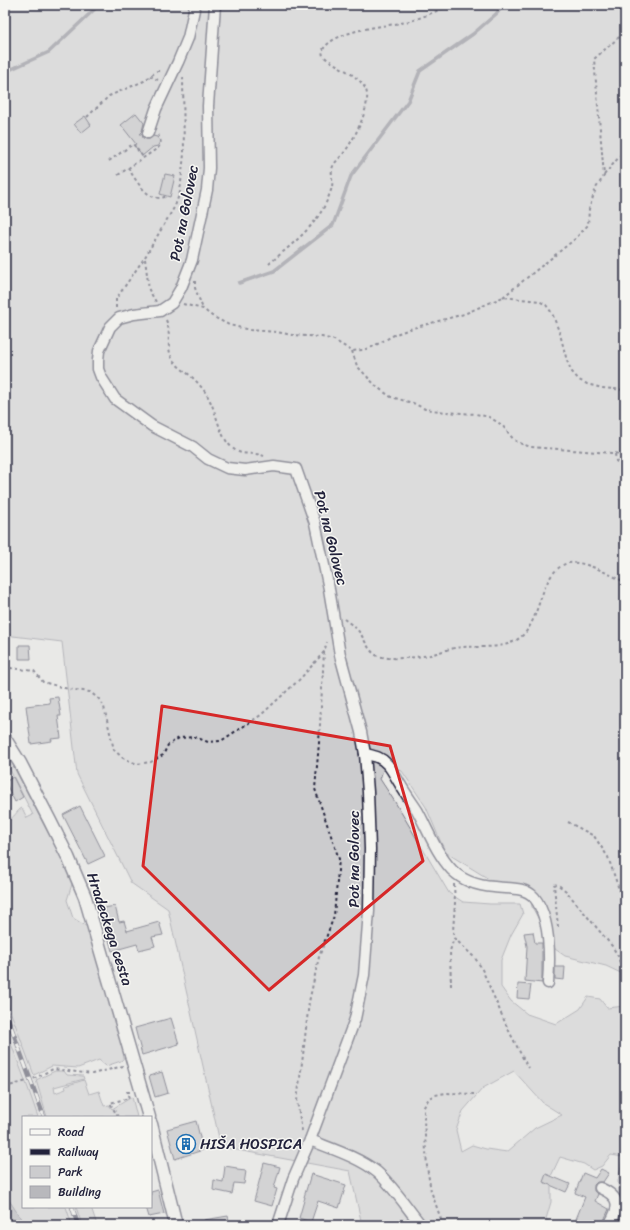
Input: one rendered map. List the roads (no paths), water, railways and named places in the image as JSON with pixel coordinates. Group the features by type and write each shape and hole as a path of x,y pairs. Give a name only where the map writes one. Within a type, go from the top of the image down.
{"street":[{"path":"150,129 156,109 172,77 188,38 196,5"},
{"name":"Pot na Golovec","path":"215,5 208,106 209,168 207,190 192,260 181,288 173,301 160,311 134,314 119,318 110,327 102,342 98,360 101,377 116,399 152,426 193,447 208,460 227,468 245,470 274,466 296,469 315,523 329,589 340,655 361,732 365,754 368,792 370,849 364,975 355,1019 308,1144 293,1179 278,1225"},
{"name":"Hradeckega cesta","path":"5,739 29,780 79,880 91,915 149,1116"},
{"path":"365,754 378,757 388,764 416,810 441,856 453,871 472,882 493,887 522,889 534,897 540,906 545,921 549,942 550,961 548,983"},
{"path":"152,1128 176,1225"},
{"path":"308,1144 363,1162 377,1172 421,1225"},
{"path":"600,1188 610,1192 615,1198 617,1206 609,1225"}],"waterway":[{"path":"5,72 49,52 99,5"},
{"path":"239,283 274,271 333,225 351,176 408,101 420,71 473,34 504,5"}],"railway":[{"path":"5,1010 44,1116"},
{"path":"72,1208 78,1225"}],"place":[{"name":"HIŠA HOSPICA","path":"186,1144"}]}
